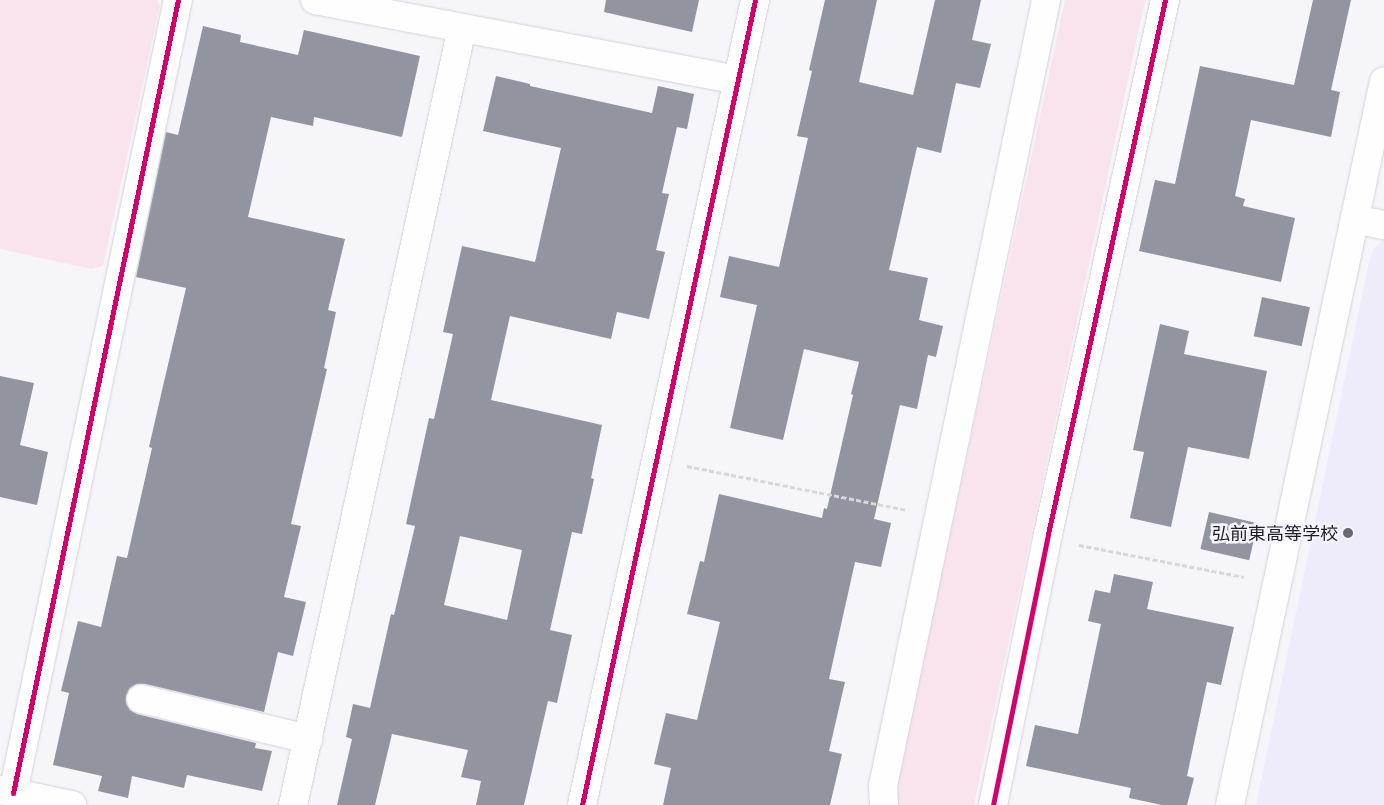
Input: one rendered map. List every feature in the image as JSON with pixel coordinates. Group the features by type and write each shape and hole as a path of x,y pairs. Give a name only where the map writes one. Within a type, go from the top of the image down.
{"street":[{"path":"72,805 7,791 178,0"},
{"path":"315,0 738,80"},
{"path":"582,805 755,0"},
{"path":"884,805 883,786 1046,0"},
{"path":"993,805 1048,534 1165,0"},
{"path":"293,805 462,28"},
{"path":"1230,805 1384,82"},
{"path":"1355,219 1384,225"},
{"path":"141,699 308,739"}],"path":[{"path":"657,460 915,512"},
{"path":"1073,544 1277,583"}],"shaded area":[{"path":"0,0 157,0 160,6 103,266 91,269 0,249"},
{"path":"1065,0 1145,0 974,805 894,805 894,795"},
{"name":"弘前東高等学校","path":"1384,240 1384,805 1256,805 1369,262 1374,248"}],"building":[{"path":"606,0 699,0 692,32 604,12"},
{"path":"825,0 877,0 859,82 913,95 935,0 981,0 972,40 991,44 980,88 956,83 941,153 917,147 889,270 928,278 919,320 943,326 936,357 928,355 917,409 900,405 874,519 891,523 881,567 855,562 829,679 845,682 829,751 842,754 830,805 663,805 671,768 654,764 666,713 697,720 720,622 687,614 700,561 704,562 719,494 822,518 824,508 827,509 853,395 851,394 859,362 804,349 783,440 730,428 757,305 720,297 729,256 779,267 808,138 797,136 812,71 809,70"},
{"path":"1313,0 1351,0 1331,90 1340,92 1331,137 1251,120 1235,196 1245,199 1243,206 1295,218 1281,282 1139,251 1155,180 1175,184 1200,66 1294,85"},
{"path":"203,26 241,35 240,42 298,55 304,30 420,56 402,137 314,117 313,126 271,117 248,217 345,239 328,310 336,312 324,368 327,369 291,524 301,526 284,597 306,602 293,656 278,652 264,712 145,684 137,684 130,688 126,696 126,703 130,710 137,714 256,743 255,748 272,751 262,791 187,775 184,788 132,776 128,798 98,791 102,776 53,765 69,693 61,691 78,621 101,627 117,556 127,558 152,448 149,447 186,288 136,277 166,132 178,135"},
{"path":"496,76 530,84 530,86 652,113 658,86 694,94 687,129 677,127 662,193 669,194 656,250 665,252 649,319 617,312 611,339 510,316 491,400 602,425 591,478 594,479 582,534 572,532 550,630 572,635 557,703 548,701 524,805 476,805 481,781 461,777 468,750 392,734 375,805 337,805 352,739 346,737 353,704 370,708 391,614 394,615 415,526 406,524 429,418 434,419 453,334 443,332 462,246 535,262 561,148 483,131","holes":["460,536 522,550 507,620 444,605"]},
{"path":"1262,297 1310,307 1302,346 1254,336"},
{"path":"1160,324 1189,331 1184,354 1267,371 1249,459 1188,447 1171,527 1130,518 1144,452 1133,450"},
{"path":"0,376 34,383 20,445 48,452 37,505 0,497"},
{"path":"1209,512 1258,523 1249,560 1200,549"},
{"path":"1114,574 1153,582 1147,609 1234,627 1221,685 1207,682 1187,776 1194,778 1187,805 1162,805 1129,798 1131,788 1026,766 1035,725 1078,734 1101,624 1088,621 1095,590 1110,593"}],"cycle path":[{"path":"13,793 178,0"},
{"path":"582,805 755,0"},
{"path":"993,805 1048,534 1165,0"}],"place":[{"name":"弘前東高等学校","path":"1348,533"}]}
